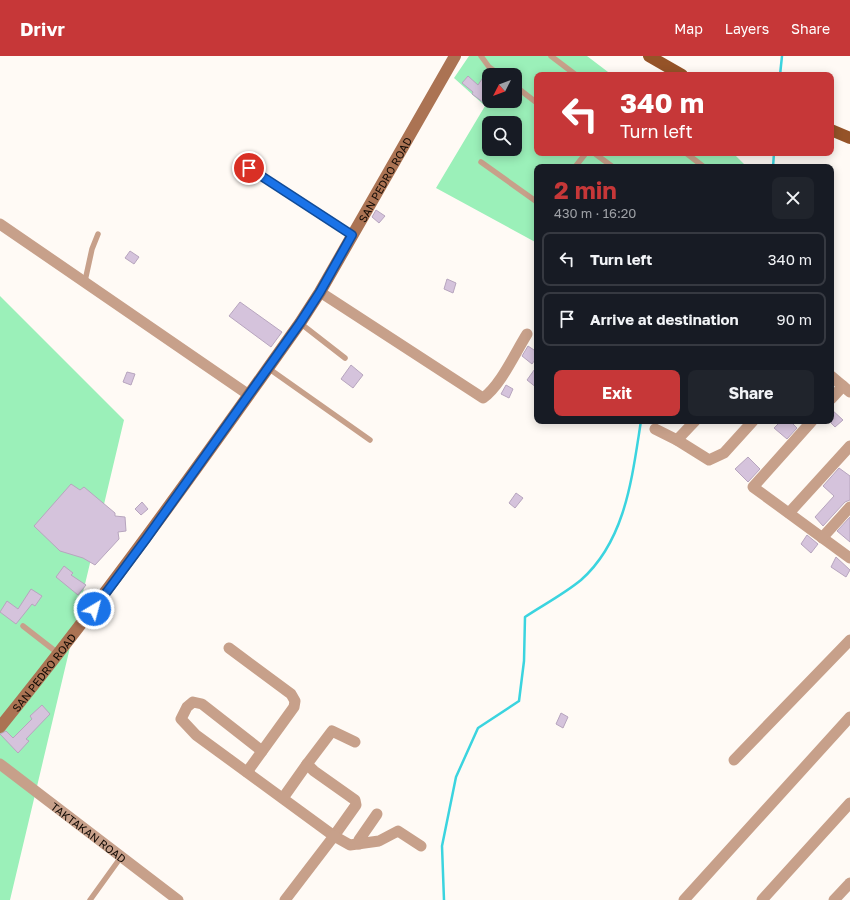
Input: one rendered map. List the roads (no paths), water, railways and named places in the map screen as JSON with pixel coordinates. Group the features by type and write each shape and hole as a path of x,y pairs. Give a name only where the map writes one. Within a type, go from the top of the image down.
{"main road":[{"path":"649,56 677,72"},
{"path":"834,131 850,138"}],"street":[{"name":"SAN PEDRO ROAD","path":"0,725 59,654 146,539 300,323 320,292 455,56"},
{"path":"0,224 249,395"},
{"path":"320,292 483,398 489,394 527,334"},
{"path":"834,379 846,389 834,397"},
{"path":"677,440 692,424"},
{"path":"655,429 677,440 709,460 724,453 750,424"},
{"path":"809,424 753,487 850,558"},
{"path":"789,513 850,446"},
{"path":"822,538 850,507"},
{"path":"734,760 850,640"},
{"path":"229,648 290,694 295,701 294,707 247,772"},
{"path":"262,751 202,704 193,702 187,707 181,719 196,736 334,836 350,845 379,841 398,831 422,846"},
{"path":"684,900 850,717"},
{"path":"283,798 332,731 355,742"},
{"name":"TAKTAKAN ROAD","path":"0,764 178,900"},
{"path":"285,900 356,805 355,800 314,771 307,764"},
{"path":"762,900 850,802"},
{"path":"359,844 359,840 377,814"},
{"path":"834,900 850,883"}],"lane":[{"path":"481,56 490,68"},
{"path":"551,56 572,72"},
{"path":"522,91 534,101"},
{"path":"577,164 584,156"},
{"path":"598,156 609,164"},
{"path":"690,156 700,164"},
{"path":"239,161 352,235"},
{"path":"480,162 534,200"},
{"path":"85,281 92,249 98,234"},
{"path":"300,323 345,358"},
{"path":"268,368 370,440"},
{"path":"23,626 59,654"},
{"path":"90,900 121,857"}],"waterway":[{"path":"780,72 782,56"},
{"path":"773,164 774,156"},
{"path":"444,900 442,846 456,777 478,728 519,701 524,661 525,617 561,595 581,580 596,564 608,546 617,527 630,485 641,424"}]}
